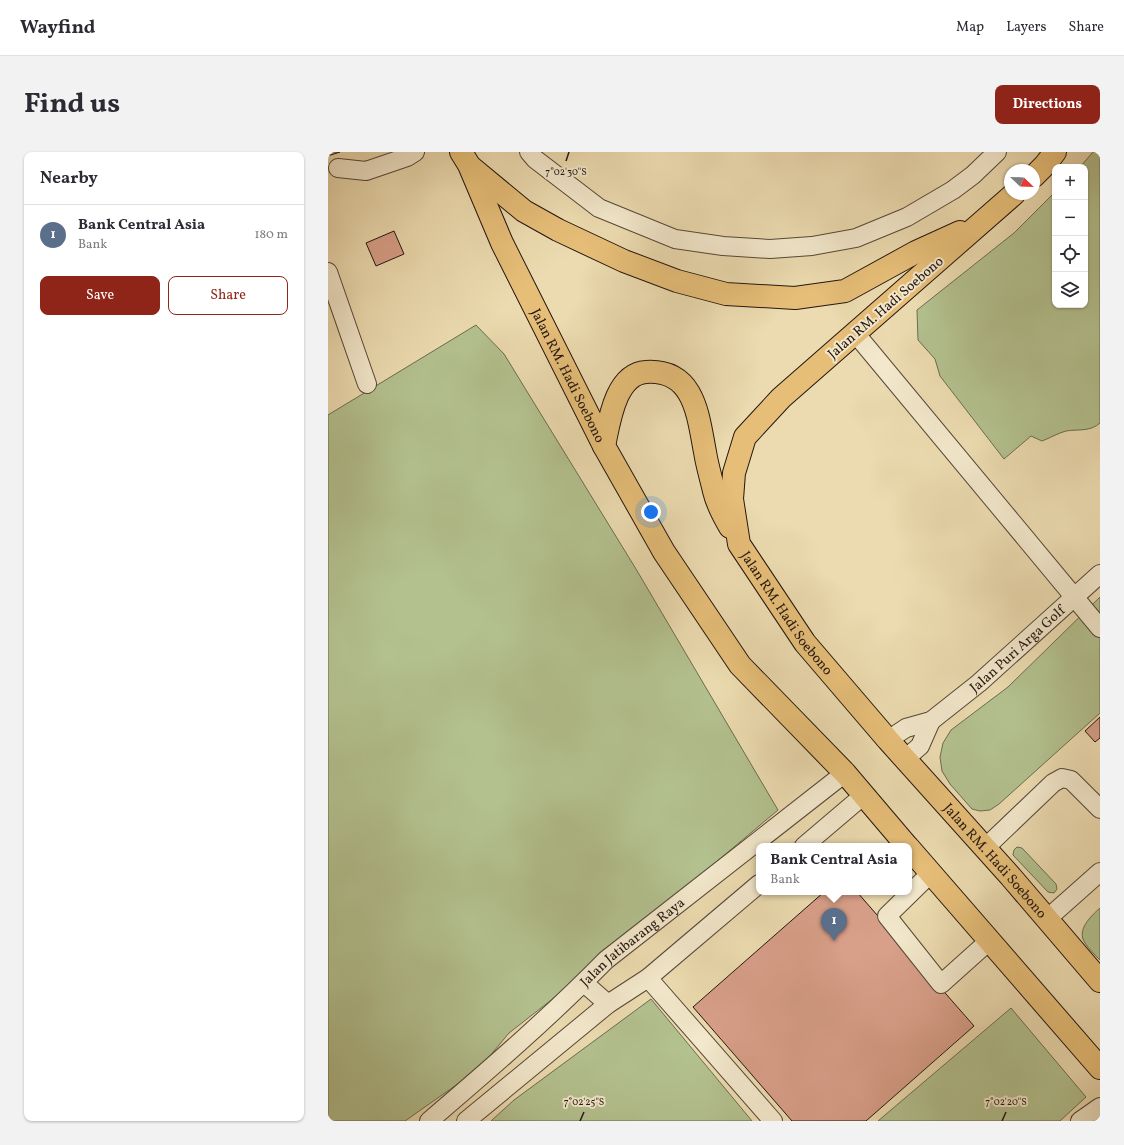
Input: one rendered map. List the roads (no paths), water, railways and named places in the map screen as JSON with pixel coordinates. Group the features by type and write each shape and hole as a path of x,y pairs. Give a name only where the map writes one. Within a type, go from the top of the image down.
{"main road":[{"path":"1040,170 1055,152"},
{"path":"465,159 524,211 558,230 624,261 677,280 726,294 795,298 845,291 916,252 983,222"},
{"name":"Jalan RM. Hadi Soebono","path":"465,159 502,243 604,446 664,552 740,665 845,773 905,843"},
{"name":"Jalan RM. Hadi Soebono","path":"1007,200 780,398 745,437 734,473 732,499 739,544 805,642 888,740 985,848 1100,981"},
{"path":"604,446 610,414 616,397 629,380 641,372 655,372 663,373 679,381 687,389 699,417 705,453 719,507 739,544"},
{"name":"Jalan RM. Hadi Soebono","path":"912,852 1100,1068"}],"street":[{"path":"338,168 366,171 407,157 416,152"},
{"path":"529,152 535,159 571,188 599,208 637,224 675,239 723,246 770,249 812,246 856,238 907,217 953,190 973,175 997,152"},
{"path":"328,272 367,384"},
{"path":"855,333 1100,628"},
{"name":"Jalan Puri Arga Golf","path":"888,740 906,728 931,721 979,683 1100,574"},
{"name":"Jalan Puri Arga Golf","path":"905,759 920,746 931,721"},
{"name":"Jalan Jatibarang Raya","path":"429,1121 515,1048 584,983 606,960 845,773"},
{"path":"985,848 1053,783 1062,778 1071,780 1100,809"},
{"path":"808,843 864,795"},
{"path":"1047,919 1100,872"},
{"path":"912,892 931,873"},
{"path":"466,1121 608,1004 648,978 756,887"},
{"path":"908,895 887,916 941,984 989,941"},
{"path":"648,978 773,1121"},
{"path":"584,983 608,1004"},
{"path":"1081,1121 1100,1107"}],"place":[{"name":"Bank Central Asia","path":"834,941"}]}
